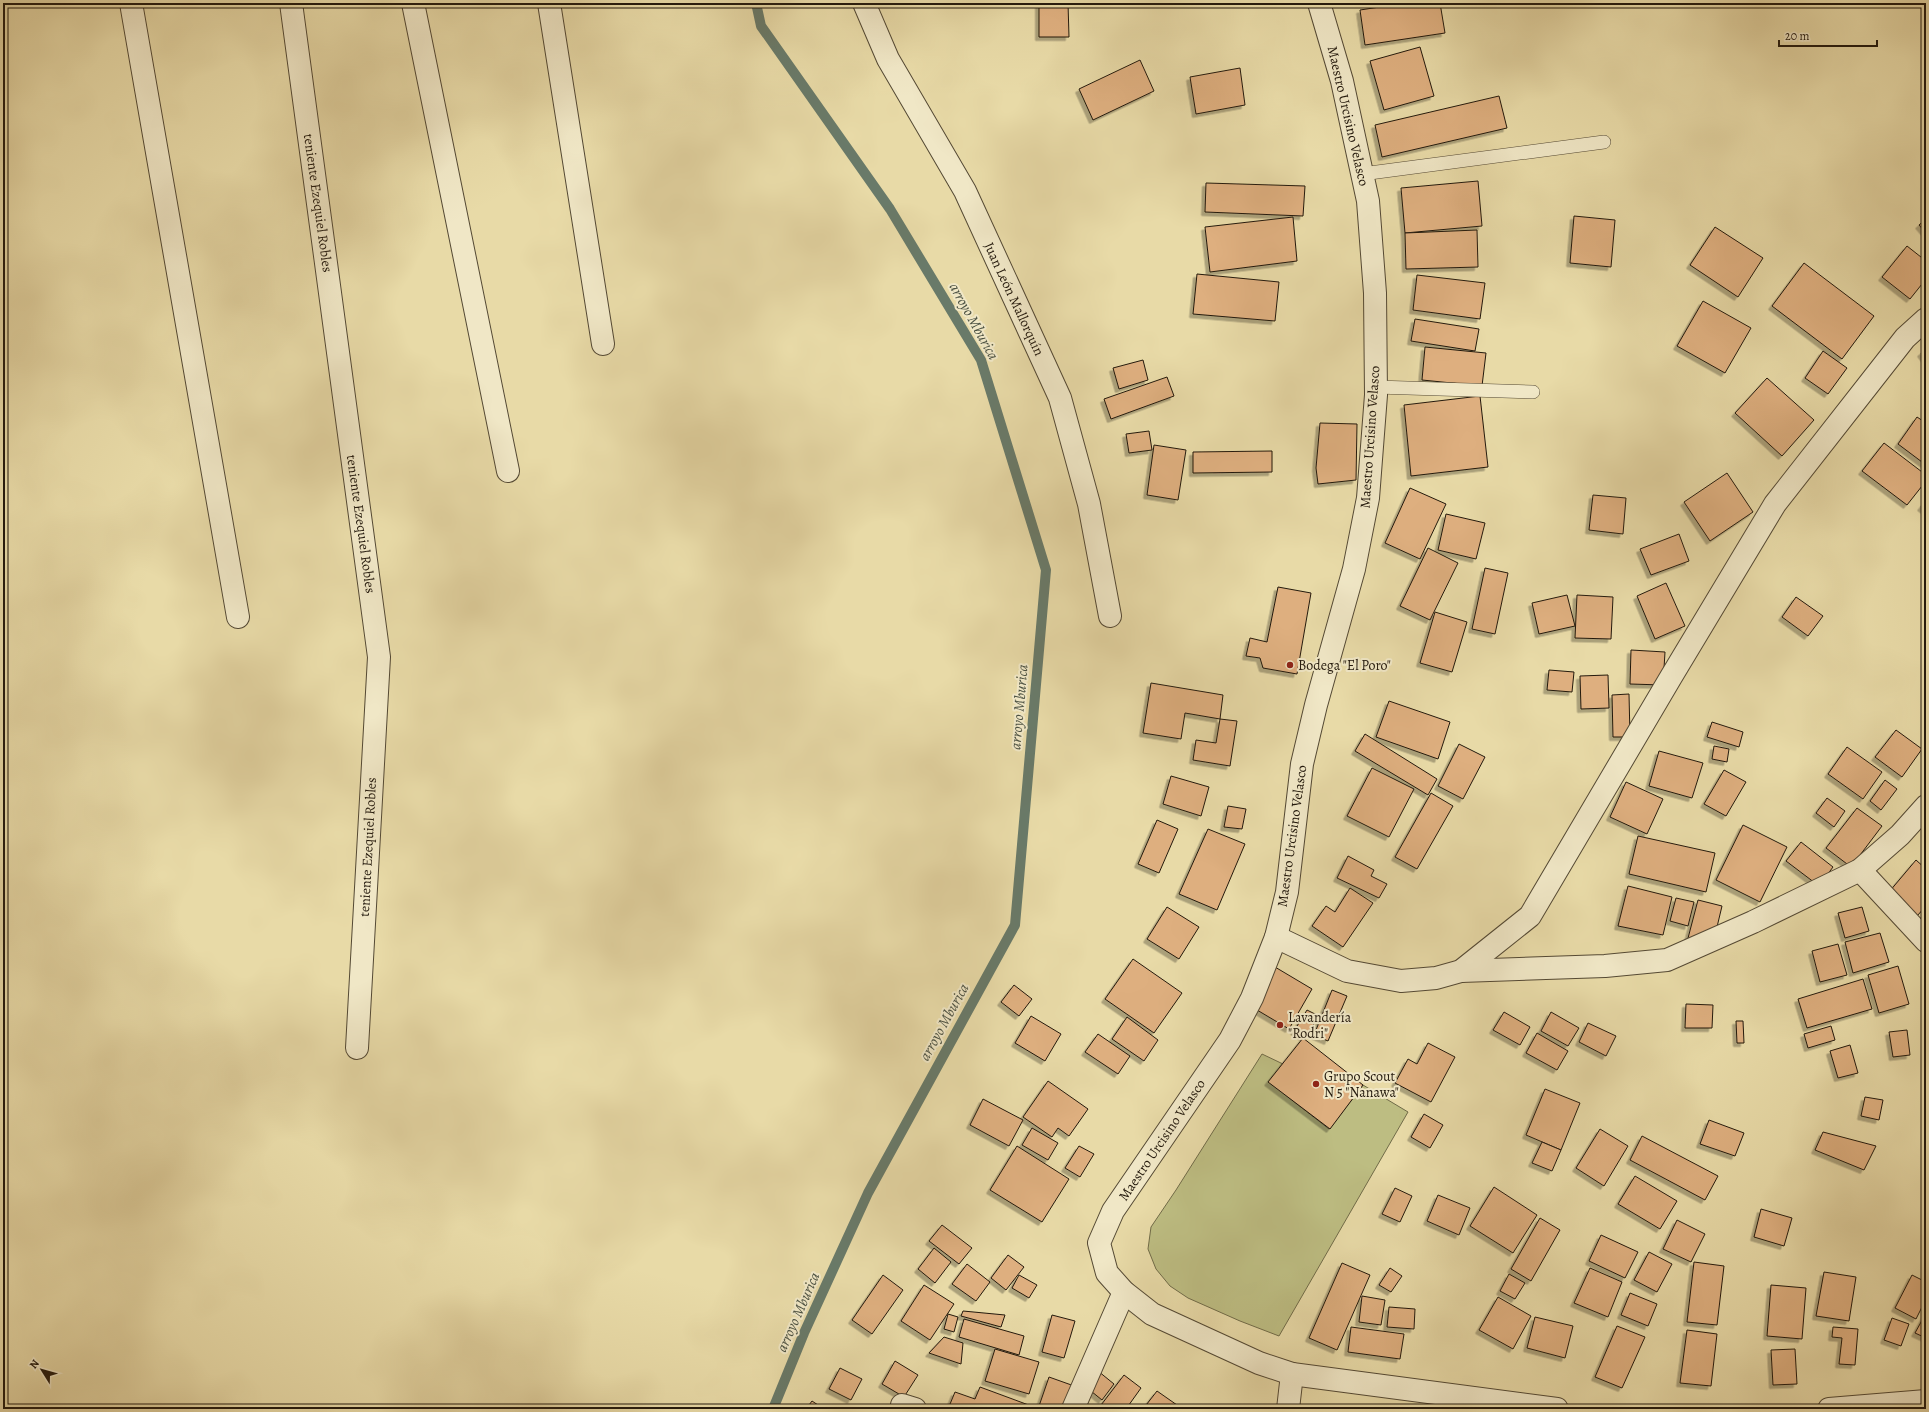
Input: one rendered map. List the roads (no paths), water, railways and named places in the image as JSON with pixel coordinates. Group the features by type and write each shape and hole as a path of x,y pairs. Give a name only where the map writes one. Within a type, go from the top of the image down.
{"street":[{"path":"131,3 238,617"},
{"name":"teniente Ezequiel Robles","path":"291,3 379,657 357,1048"},
{"path":"413,3 508,471"},
{"path":"549,3 603,344"},
{"name":"Juan León Mallorquín","path":"864,3 888,59 965,191 1060,398 1089,504 1110,616"},
{"name":"Maestro Urcisino Velasco","path":"1319,3 1342,81 1368,201 1375,293 1376,387 1368,498 1354,569 1316,705 1302,764 1287,892 1276,937 1252,998 1230,1040 1113,1211 1100,1243 1107,1272 1124,1292 1152,1314 1259,1363 1292,1374 1557,1409"},
{"path":"1460,971 1530,916 1674,670 1776,504 1905,338 1926,319"},
{"path":"1276,937 1347,971 1401,982 1436,978 1460,971 1605,966 1667,960 1753,922 1860,870 1900,835 1926,806"},
{"path":"1860,870 1926,941"},
{"path":"1073,1409 1124,1292"},
{"path":"1288,1409 1292,1374"},
{"path":"1829,1409 1926,1401"}],"lane":[{"path":"1362,174 1604,142"},
{"path":"1376,387 1533,392"}],"waterway":[{"name":"arroyo Mburica","path":"756,3 761,26 890,209 981,360 1046,570 1015,925 868,1193 804,1333 773,1409"}],"place":[{"name":"Bodega \"El Poro\"","path":"1290,665"},
{"name":"Lavandería \"Rodri\"","path":"1280,1025"},
{"name":"Grupo Scout N 5 \"Nanawa\"","path":"1316,1084"}]}
